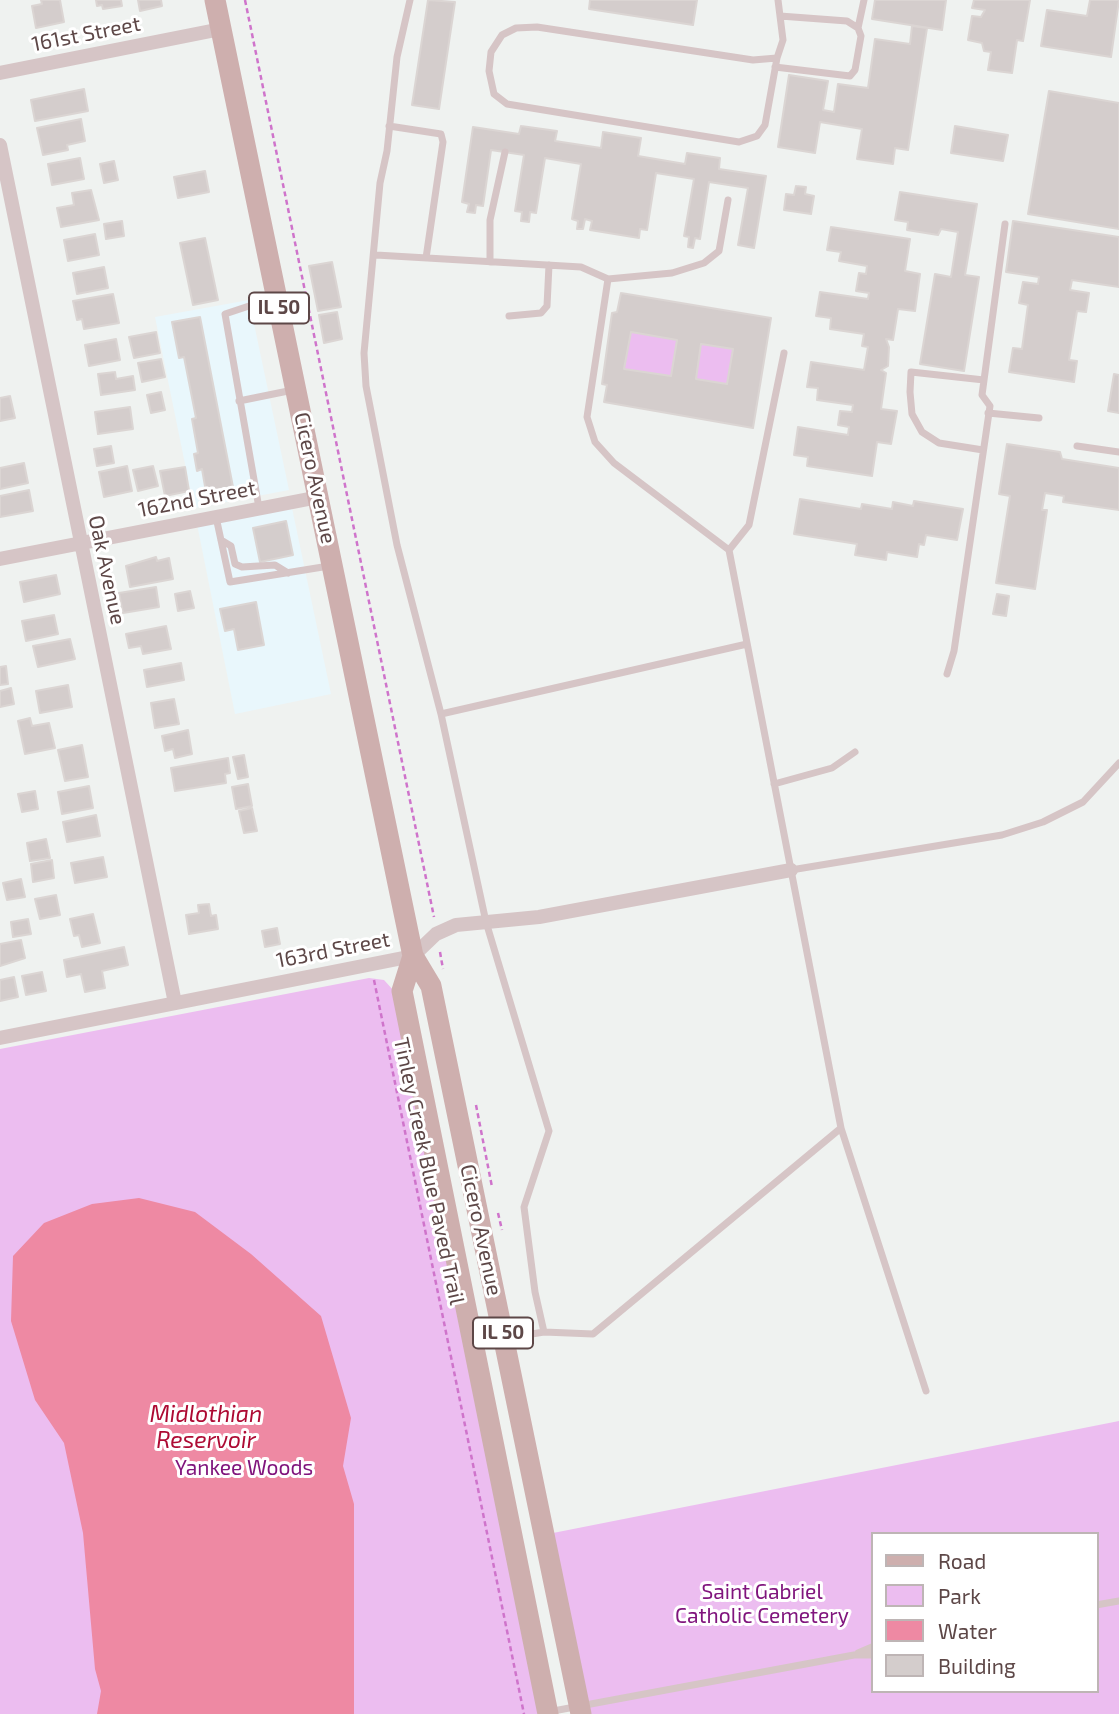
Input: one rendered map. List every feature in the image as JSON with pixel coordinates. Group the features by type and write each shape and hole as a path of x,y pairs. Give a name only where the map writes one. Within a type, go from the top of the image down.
{"main road":[{"name":"Cicero Avenue","path":"215,0 413,956 431,986 580,1710"},
{"name":"Cicero Avenue","path":"413,956 401,991 548,1713"}],"street":[{"name":"161st Street","path":"0,73 221,29"},
{"name":"Oak Avenue","path":"0,145 175,1003"},
{"name":"162nd Street","path":"0,559 319,497"},
{"name":"163rd Street","path":"0,1038 413,956 436,934 456,925 539,917 791,870"}],"lane":[{"path":"410,0 397,57 390,126 380,183 376,255 367,315 366,386 397,545 441,714 486,922 549,1131 524,1207 535,1292 544,1332"},
{"path":"777,58 752,60 537,27 516,28 502,35 491,52 489,71 494,94 507,104 739,142 757,136 765,125 775,67 783,40 778,0"},
{"path":"775,67 850,76 855,70 861,36 858,28 864,0"},
{"path":"780,16 847,22 858,28"},
{"path":"390,126 441,134 443,142 426,258"},
{"path":"490,262 490,220 505,152"},
{"path":"376,255 581,267 608,279 672,273 704,263 719,251 728,200"},
{"path":"947,674 954,651 988,414 989,406 982,395 1005,224"},
{"path":"509,316 541,313 547,306 548,265"},
{"path":"608,279 587,417 594,442 614,463 729,550 841,1128 926,1391"},
{"path":"259,508 225,314 277,296"},
{"path":"729,550 749,525 784,353"},
{"path":"983,450 939,443 922,432 912,414 909,392 911,372 984,380"},
{"path":"239,401 296,390"},
{"path":"988,414 1039,418"},
{"path":"1077,446 1119,452"},
{"path":"216,517 230,582 333,565"},
{"path":"221,540 231,547 235,564 242,567 275,565 288,573"},
{"path":"441,714 747,643"},
{"path":"774,784 832,768 855,752"},
{"path":"791,870 1002,835 1022,829 1083,802 1119,763"},
{"path":"474,1343 544,1332 593,1334 841,1128"},
{"path":"1098,1605 1119,1601"},
{"path":"854,1655 870,1648"},
{"path":"548,1713 580,1710 854,1655 870,1655"}],"path":[{"path":"245,0 436,934"},
{"name":"Tinley Creek Blue Paved Trail","path":"371,964 524,1714"}],"shaded area":[{"path":"249,300 289,490 194,508 155,317"},
{"path":"292,508 331,694 235,714 197,524"}],"green space":[{"path":"631,332 677,340 671,376 624,369"},
{"path":"701,344 733,349 727,384 696,379"},
{"name":"Yankee Woods","path":"369,978 384,980 394,991 542,1714 0,1714 0,1049"},
{"name":"Saint Gabriel Catholic Cemetery","path":"1119,1421 1119,1714 591,1714 553,1533"}],"water":[{"name":"Midlothian Reservoir","path":"139,1198 195,1212 251,1254 321,1316 351,1418 343,1466 354,1504 354,1714 97,1714 101,1691 95,1669 83,1533 64,1443 35,1400 11,1321 13,1256 44,1223 92,1204"}],"building":[{"path":"41,0 60,0 64,22 36,28 32,6 42,4"},
{"path":"96,0 121,0 122,6 103,9 102,5 97,6"},
{"path":"138,0 161,0 162,6 140,11"},
{"path":"428,0 455,2 439,109 412,105"},
{"path":"590,0 697,0 693,25 589,9"},
{"path":"875,0 946,0 942,30 872,19"},
{"path":"974,0 1030,0 1023,41 1017,40 1012,73 988,70 991,52 984,51 982,43 968,40 972,16 981,17 985,10 972,8"},
{"path":"1090,0 1119,0 1111,57 1041,46 1047,10 1087,16"},
{"path":"912,26 927,28 908,150 895,148 893,164 857,159 862,129 820,122 815,153 778,147 789,75 828,81 823,110 834,112 838,84 868,88 875,39 910,44"},
{"path":"84,89 88,111 35,121 31,100"},
{"path":"1049,91 1119,103 1119,229 1028,214"},
{"path":"81,119 85,141 67,145 68,150 43,155 37,128"},
{"path":"521,126 557,131 555,141 601,148 603,132 641,138 638,156 685,164 687,153 720,158 719,169 766,176 754,248 738,245 748,188 709,182 700,239 695,238 693,248 688,247 689,237 684,236 694,179 656,173 647,230 640,229 639,238 590,230 592,221 585,219 583,229 577,229 578,221 572,219 581,164 545,158 536,213 530,212 529,222 521,221 522,212 515,211 524,155 491,150 483,206 476,205 475,213 467,212 469,204 462,202 473,127 519,134"},
{"path":"955,126 1008,135 1003,161 951,153"},
{"path":"80,158 84,179 52,185 48,164"},
{"path":"114,161 118,180 104,183 100,164"},
{"path":"205,171 209,192 178,198 174,177"},
{"path":"796,186 806,187 805,194 814,196 811,214 784,210 786,194 794,195"},
{"path":"91,190 99,220 61,227 57,208 74,205 72,193"},
{"path":"900,192 977,204 965,275 979,277 964,371 920,364 935,274 951,277 958,232 941,229 938,235 907,230 908,222 895,220"},
{"path":"122,221 124,236 106,239 104,224"},
{"path":"1013,221 1119,237 1119,287 1072,280 1070,290 1089,293 1086,312 1077,311 1069,360 1077,361 1074,382 1009,372 1013,348 1022,349 1028,305 1019,303 1023,282 1038,284 1039,277 1006,272"},
{"path":"831,227 910,239 905,271 920,274 915,311 898,309 893,340 886,339 889,347 888,366 881,370 886,373 881,409 897,411 891,444 877,442 872,476 807,466 808,457 794,455 798,427 848,435 849,427 838,425 840,411 852,412 853,405 817,400 818,388 807,387 811,362 864,370 868,347 862,346 864,334 830,329 831,318 816,316 820,292 868,299 869,293 856,291 859,273 866,274 867,266 839,261 841,252 827,250"},
{"path":"95,234 99,255 68,261 64,240"},
{"path":"205,238 218,300 193,305 180,243"},
{"path":"332,262 341,307 318,311 309,266"},
{"path":"104,267 108,288 77,294 73,273"},
{"path":"621,293 771,318 753,428 604,402 607,385 602,384 612,313 617,312","holes":["631,332 677,340 671,376 624,369","701,344 733,349 727,384 696,379"]},
{"path":"113,294 119,323 84,329 82,319 77,320 73,301"},
{"path":"337,312 342,339 324,343 319,315"},
{"path":"200,317 233,487 206,492 202,469 197,471 194,454 198,453 192,419 196,418 184,357 179,358 172,322"},
{"path":"156,332 160,353 134,358 129,337"},
{"path":"116,339 120,360 89,366 85,345"},
{"path":"161,359 165,377 142,382 138,363"},
{"path":"115,372 116,379 133,376 135,390 101,395 98,374"},
{"path":"1114,374 1119,375 1119,413 1108,411"},
{"path":"161,392 165,410 151,413 147,395"},
{"path":"10,396 15,418 0,421 0,398"},
{"path":"130,407 133,429 98,434 95,412"},
{"path":"1007,444 1060,452 1062,459 1119,468 1119,510 1063,502 1064,496 1045,493 1042,510 1047,510 1035,589 996,583 1010,496 999,494"},
{"path":"111,446 114,463 97,466 94,449"},
{"path":"24,463 28,483 0,489 0,468"},
{"path":"127,466 132,491 104,497 99,472"},
{"path":"153,466 158,486 138,491 133,470"},
{"path":"185,467 189,491 165,496 160,471"},
{"path":"29,490 33,511 0,517 0,496"},
{"path":"800,499 861,509 862,504 892,509 893,502 913,506 914,501 963,509 957,540 926,535 924,545 919,544 917,557 887,552 886,560 855,555 857,544 794,534"},
{"path":"286,521 293,555 260,562 253,528"},
{"path":"156,557 157,561 169,558 173,579 130,587 126,566"},
{"path":"56,575 60,594 24,602 20,582"},
{"path":"156,587 159,607 123,613 119,593"},
{"path":"190,591 194,608 178,611 175,594"},
{"path":"997,594 1009,596 1006,616 993,614"},
{"path":"256,602 264,645 238,650 234,629 225,631 220,609"},
{"path":"54,615 58,634 26,641 22,621"},
{"path":"166,626 171,649 143,654 141,646 129,648 126,634"},
{"path":"70,639 75,659 38,667 33,646"},
{"path":"181,663 184,680 147,687 144,670"},
{"path":"6,666 8,684 0,685 0,667"},
{"path":"68,685 72,707 40,713 36,691"},
{"path":"11,688 14,704 0,707 0,691"},
{"path":"174,699 179,724 155,728 151,703"},
{"path":"30,718 32,726 49,723 55,748 25,754 18,721"},
{"path":"188,730 192,754 175,758 173,749 165,751 162,736"},
{"path":"82,745 88,777 65,781 58,750"},
{"path":"244,755 248,777 238,779 233,757"},
{"path":"228,758 230,773 225,774 226,783 175,791 171,768"},
{"path":"248,784 252,806 236,809 232,787"},
{"path":"89,786 93,808 62,814 58,792"},
{"path":"35,791 38,809 22,812 18,794"},
{"path":"252,808 257,831 244,833 239,811"},
{"path":"96,815 100,836 67,842 63,822"},
{"path":"46,839 50,858 30,861 27,843"},
{"path":"103,857 107,877 75,883 71,863"},
{"path":"52,860 54,878 33,882 31,864"},
{"path":"21,879 25,897 7,900 3,883"},
{"path":"56,895 60,915 40,919 35,899"},
{"path":"209,904 211,916 216,915 218,929 189,934 186,915 199,913 198,905"},
{"path":"93,914 100,943 82,947 79,935 74,936 70,919"},
{"path":"28,919 31,934 13,937 11,922"},
{"path":"277,928 280,944 265,947 262,931"},
{"path":"21,940 25,958 0,966 0,944"},
{"path":"124,947 128,965 102,971 105,988 85,992 81,974 67,977 64,960"},
{"path":"42,972 46,991 26,995 22,976"},
{"path":"14,977 18,997 0,1001 0,980"}]}
